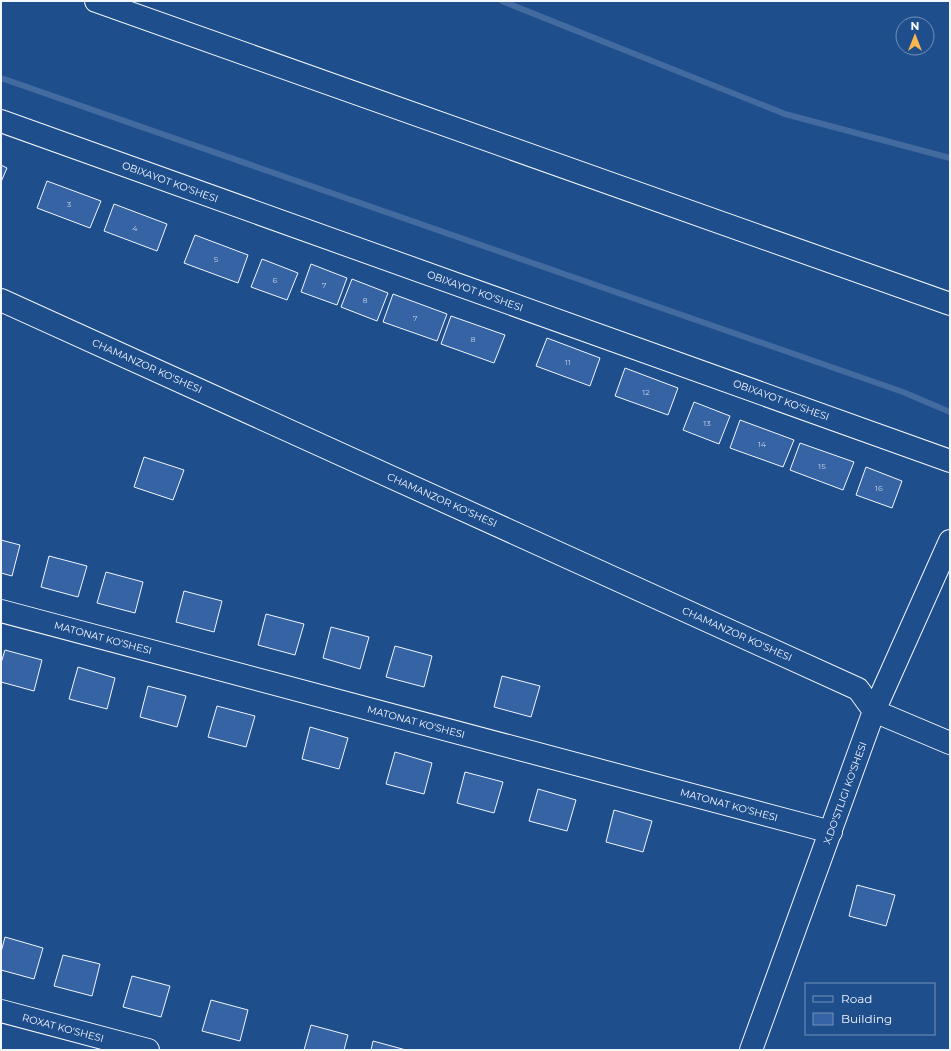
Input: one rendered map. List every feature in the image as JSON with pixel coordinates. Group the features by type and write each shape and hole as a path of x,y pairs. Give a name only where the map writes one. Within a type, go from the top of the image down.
{"main road":[{"path":"96,1 950,304"},
{"name":"OBIXAYOT KO'SHESI","path":"1,121 950,461"},
{"name":"CHAMANZOR KO'SHESI","path":"1,300 858,689 874,711"},
{"name":"X.DO'STLIGI KO'SHESI","path":"751,1050 874,711 950,541"},
{"name":"MATONAT KO'SHESI","path":"1,611 831,832"},
{"path":"874,711 950,743"},
{"name":"ROXAT KO'SHESI","path":"1,1011 148,1050"}],"building":[{"path":"1,165 7,168 1,182"},
{"path":"47,181 101,201 90,228 37,208"},
{"path":"114,204 167,224 157,251 104,231"},
{"path":"195,235 248,255 238,283 184,263"},
{"path":"262,259 298,273 287,300 251,287"},
{"path":"311,264 347,278 337,305 301,292"},
{"path":"352,279 388,293 377,321 341,307"},
{"path":"393,294 447,314 437,341 383,322"},
{"path":"451,316 505,335 494,363 441,344"},
{"path":"547,338 600,358 590,386 536,366"},
{"path":"625,368 678,388 668,415 615,396"},
{"path":"694,402 730,416 719,444 683,430"},
{"path":"740,420 794,440 783,467 730,448"},
{"path":"800,443 854,462 843,490 790,470"},
{"path":"144,457 184,470 173,500 134,487"},
{"path":"866,467 902,481 892,508 856,495"},
{"path":"1,540 20,545 12,576 1,573"},
{"path":"49,556 87,566 78,597 41,587"},
{"path":"106,572 143,582 135,613 97,603"},
{"path":"184,591 222,601 214,632 176,622"},
{"path":"266,614 304,624 295,655 258,645"},
{"path":"331,627 369,637 360,669 323,658"},
{"path":"395,646 432,656 424,687 386,677"},
{"path":"5,650 42,660 34,691 1,682 1,663"},
{"path":"78,667 115,678 107,709 69,699"},
{"path":"502,676 540,686 531,717 494,707"},
{"path":"148,686 186,696 177,727 140,717"},
{"path":"217,706 255,716 246,747 208,737"},
{"path":"310,727 348,738 339,769 302,759"},
{"path":"395,752 432,763 424,794 386,784"},
{"path":"465,772 503,782 494,813 457,803"},
{"path":"538,789 576,800 567,831 529,821"},
{"path":"614,810 652,821 643,852 606,842"},
{"path":"857,885 895,895 886,926 849,916"},
{"path":"5,937 43,948 34,979 1,970 1,952"},
{"path":"63,955 100,964 92,996 54,986"},
{"path":"132,976 170,986 161,1017 123,1007"},
{"path":"211,1000 248,1010 240,1041 202,1031"},
{"path":"311,1025 348,1035 344,1050 304,1050"},
{"path":"373,1041 406,1050 371,1050"}],"waterway":[{"path":"502,1 785,114 950,158"},
{"path":"1,78 903,392 950,412"}]}
